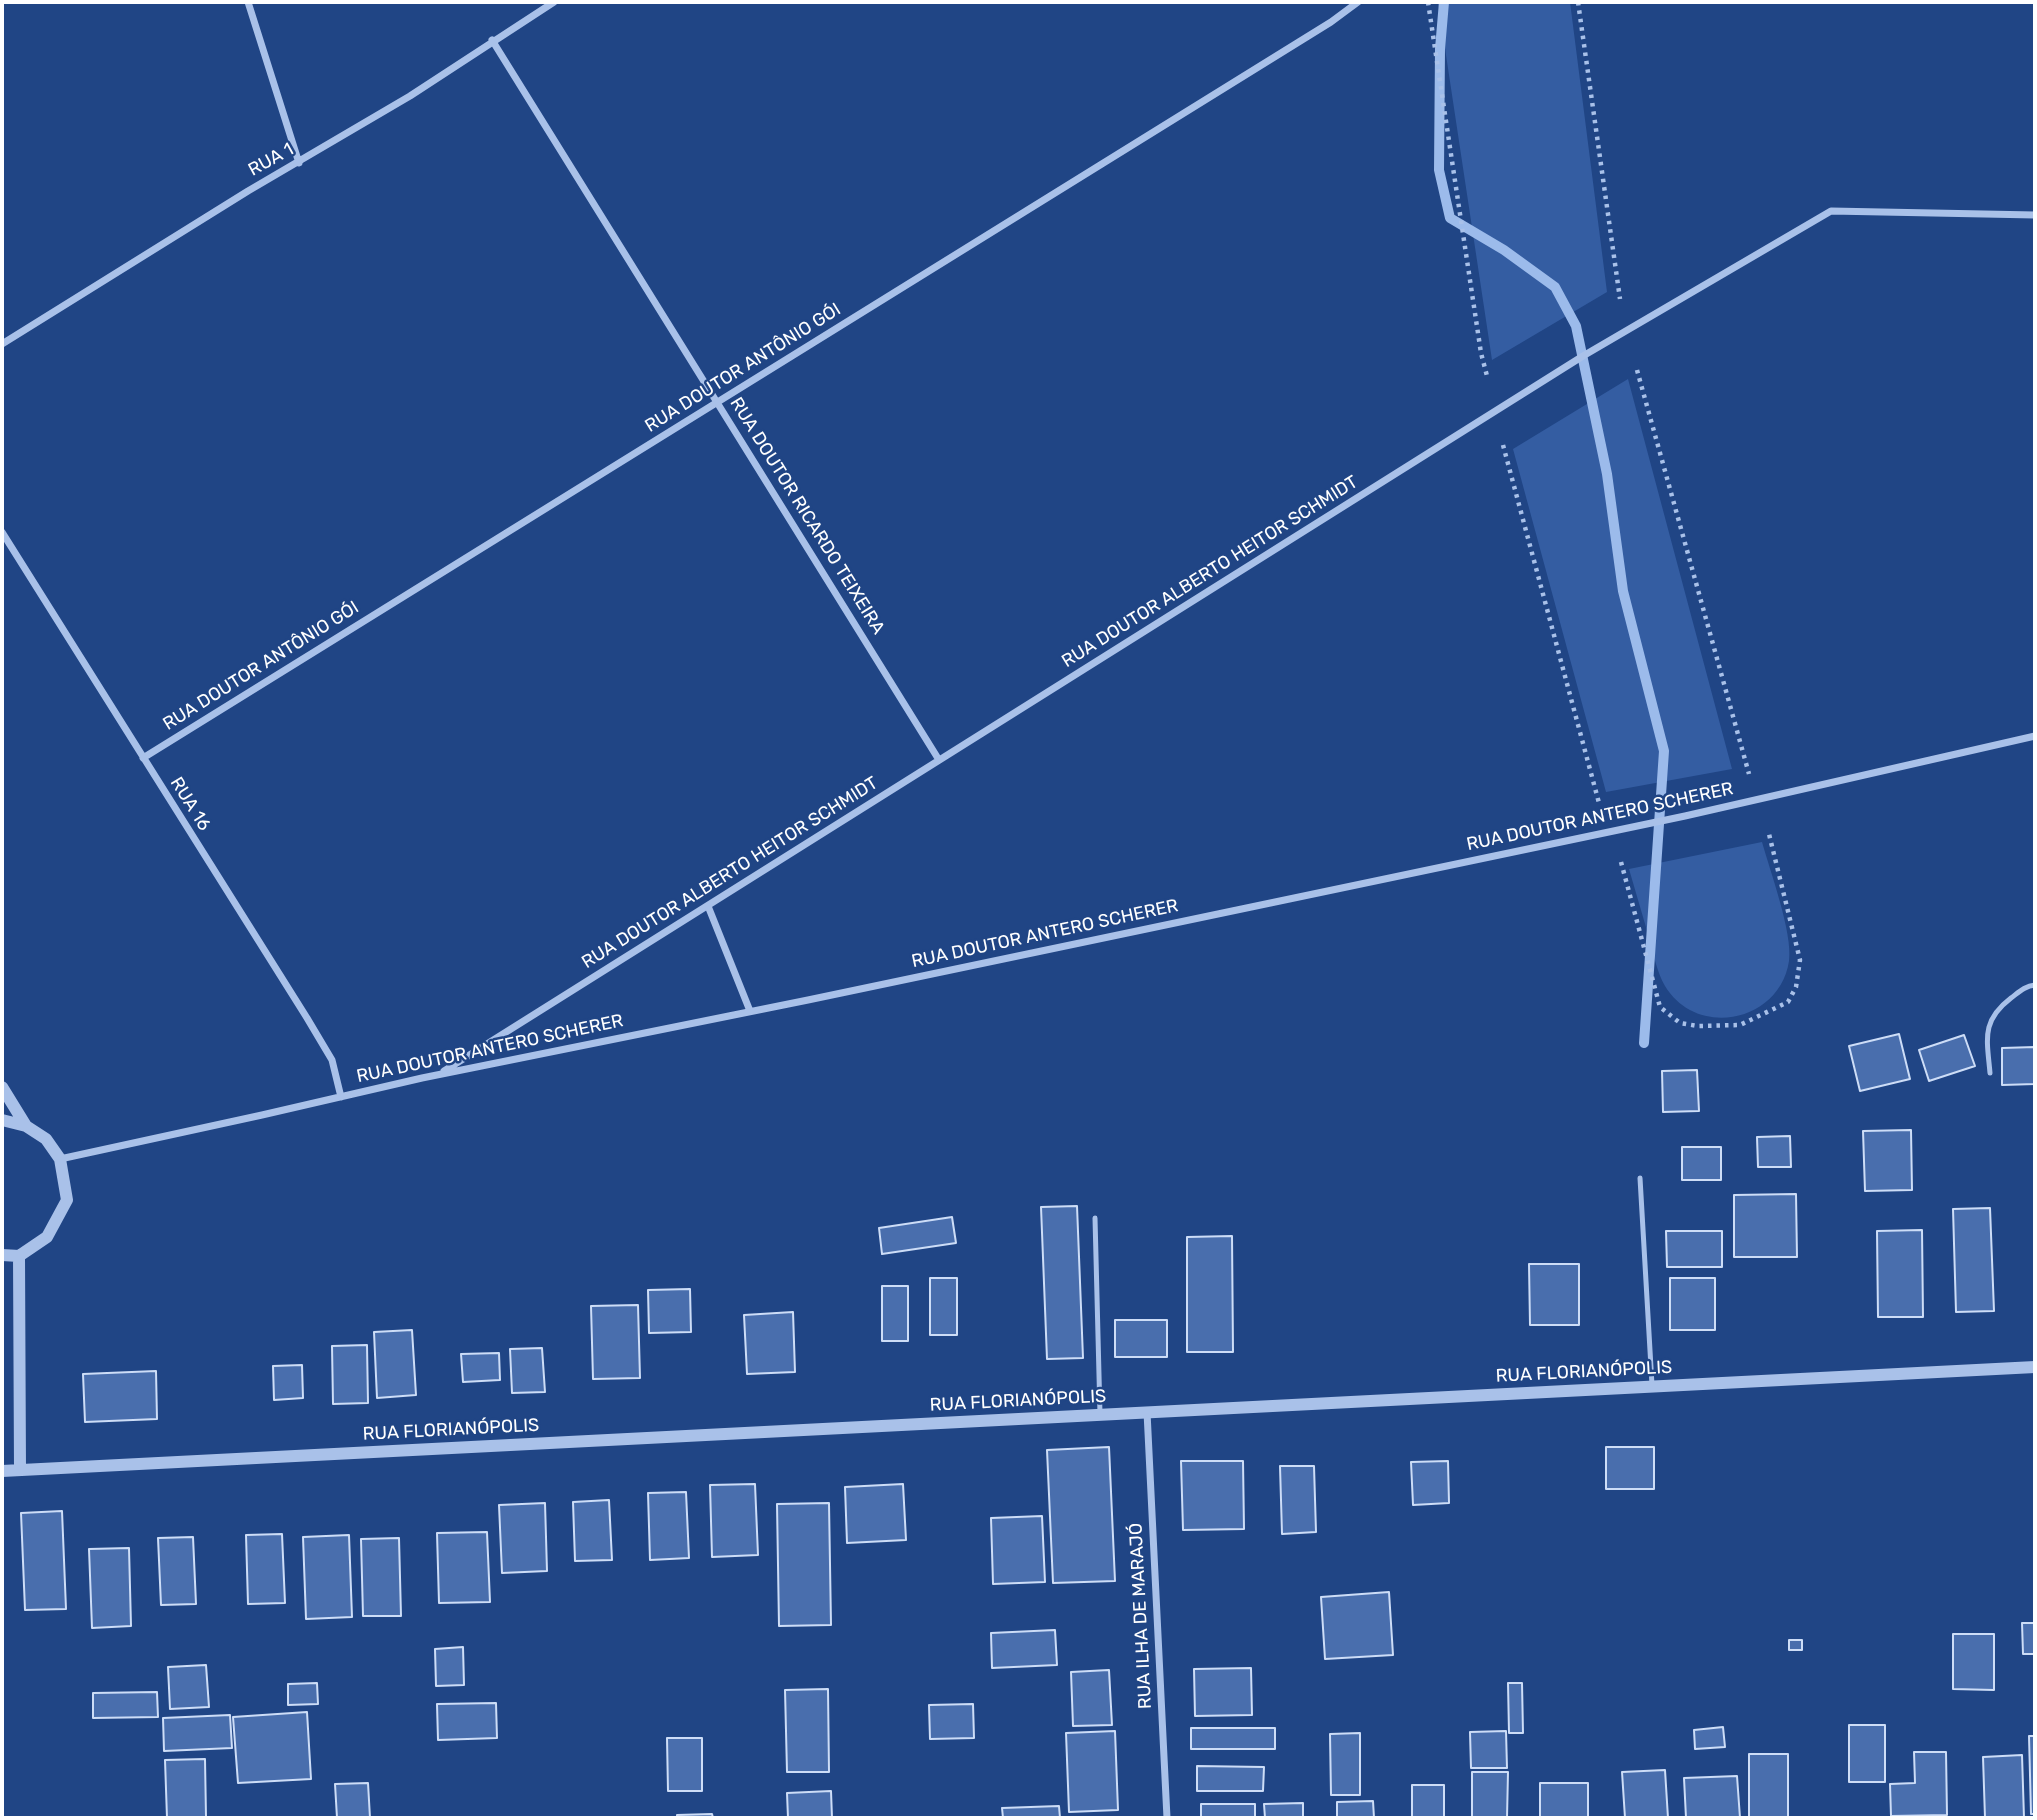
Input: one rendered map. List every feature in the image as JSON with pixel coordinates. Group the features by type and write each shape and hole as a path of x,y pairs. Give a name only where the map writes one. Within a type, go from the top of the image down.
{"street":[{"path":"248,2 299,163"},
{"name":"RUA 1","path":"2,344 248,191 410,96 554,2"},
{"name":"RUA DOUTOR ANTÔNIO GÓI","path":"143,758 1331,22 1358,2"},
{"name":"RUA DOUTOR RICARDO TEIXEIRA","path":"492,40 940,760"},
{"name":"RUA DOUTOR ALBERTO HEITOR SCHMIDT","path":"438,1075 1583,356 1831,211 2035,215"},
{"name":"RUA 16","path":"2,533 307,1018 331,1060 341,1097"},
{"name":"RUA DOUTOR ANTERO SCHERER","path":"60,1158 438,1075 1685,816 2035,736"},
{"path":"708,906 750,1012"},
{"path":"2,1087 26,1126"},
{"path":"2,1120 26,1126 46,1139 60,1158 67,1200 47,1237 19,1256 2,1255"},
{"path":"19,1256 20,1470"},
{"name":"RUA FLORIANÓPOLIS","path":"2,1471 2035,1367"},
{"name":"RUA ILHA DE MARAJÓ","path":"1147,1412 1167,1818"}],"lane":[{"path":"1990,1073 1986,1032 1996,1010 2027,986 2035,985"},
{"path":"1640,1178 1652,1387"},
{"path":"1095,1219 1100,1414"}],"path":[{"path":"1428,2 1486,376"},
{"path":"1578,2 1620,299"},
{"path":"1637,370 1749,774"},
{"path":"1503,445 1599,803"},
{"path":"1621,862 1660,1007 1680,1023 1698,1026 1740,1025 1788,1002 1796,987 1801,960 1769,834"}],"shaded area":[{"path":"1438,2 1570,2 1607,292 1492,360"},
{"path":"1628,379 1732,769 1606,792 1513,449"},
{"path":"1762,842 1788,935 1789,961 1782,982 1770,998 1754,1010 1736,1016 1716,1017 1697,1013 1679,1003 1662,981 1629,869"}],"building":[{"path":"1899,1034 1910,1079 1860,1091 1849,1046"},
{"path":"1964,1035 1975,1066 1929,1081 1919,1050"},
{"path":"2035,1047 2035,1084 2002,1085 2002,1048"},
{"path":"1697,1070 1699,1111 1663,1112 1662,1071"},
{"path":"1911,1130 1912,1190 1865,1191 1863,1131"},
{"path":"1790,1136 1791,1167 1758,1167 1757,1137"},
{"path":"1682,1147 1721,1147 1721,1180 1682,1180"},
{"path":"1796,1194 1797,1257 1734,1257 1734,1195"},
{"path":"1077,1206 1083,1358 1047,1359 1041,1207"},
{"path":"1990,1208 1994,1311 1956,1312 1953,1209"},
{"path":"952,1217 956,1243 882,1254 879,1228"},
{"path":"1922,1230 1923,1317 1878,1317 1877,1231"},
{"path":"1666,1231 1722,1231 1722,1267 1667,1267"},
{"path":"1232,1236 1233,1352 1187,1352 1187,1237"},
{"path":"1529,1264 1579,1264 1579,1325 1530,1325"},
{"path":"930,1278 957,1278 957,1335 930,1335"},
{"path":"1670,1278 1715,1278 1715,1330 1670,1330"},
{"path":"882,1286 908,1286 908,1341 882,1341"},
{"path":"690,1289 691,1332 649,1333 648,1290"},
{"path":"638,1305 640,1378 593,1379 591,1306"},
{"path":"793,1312 795,1372 747,1374 744,1315"},
{"path":"1115,1320 1167,1320 1167,1357 1115,1357"},
{"path":"412,1330 416,1395 377,1398 374,1332"},
{"path":"367,1345 368,1403 333,1404 332,1346"},
{"path":"542,1348 545,1392 512,1393 510,1349"},
{"path":"499,1353 500,1380 463,1382 461,1354"},
{"path":"302,1365 303,1398 274,1400 273,1366"},
{"path":"156,1371 157,1419 85,1422 83,1374"},
{"path":"1109,1447 1115,1581 1053,1583 1047,1450"},
{"path":"1606,1447 1654,1447 1654,1489 1606,1489"},
{"path":"1181,1461 1243,1461 1244,1529 1183,1530"},
{"path":"1448,1461 1449,1503 1413,1505 1411,1462"},
{"path":"1280,1466 1314,1466 1316,1532 1282,1534"},
{"path":"755,1484 758,1555 712,1557 710,1485"},
{"path":"903,1484 906,1540 847,1543 845,1487"},
{"path":"686,1492 689,1558 650,1560 648,1493"},
{"path":"609,1500 612,1560 575,1561 573,1502"},
{"path":"545,1503 547,1571 502,1573 499,1505"},
{"path":"829,1503 831,1625 779,1626 777,1504"},
{"path":"62,1511 66,1609 25,1610 21,1513"},
{"path":"1042,1516 1045,1582 993,1584 991,1518"},
{"path":"487,1532 490,1602 439,1603 437,1533"},
{"path":"282,1534 285,1603 248,1604 246,1535"},
{"path":"349,1535 352,1617 306,1619 303,1537"},
{"path":"193,1537 196,1604 161,1605 158,1538"},
{"path":"399,1538 401,1616 363,1616 361,1539"},
{"path":"129,1548 131,1626 92,1628 89,1549"},
{"path":"1389,1592 1393,1655 1325,1659 1321,1597"},
{"path":"2022,1623 2035,1623 2035,1654 2023,1654"},
{"path":"1055,1630 1057,1665 992,1668 991,1633"},
{"path":"1953,1634 1994,1634 1994,1690 1953,1689"},
{"path":"1789,1640 1802,1640 1802,1650 1789,1650"},
{"path":"463,1647 464,1685 436,1686 435,1649"},
{"path":"206,1665 209,1707 170,1709 168,1667"},
{"path":"1251,1668 1252,1715 1195,1716 1194,1669"},
{"path":"1109,1670 1112,1725 1073,1726 1071,1672"},
{"path":"317,1683 318,1704 288,1705 288,1684"},
{"path":"1508,1683 1522,1683 1523,1733 1509,1733"},
{"path":"828,1689 829,1772 787,1772 785,1690"},
{"path":"157,1692 158,1717 93,1718 93,1693"},
{"path":"496,1703 497,1738 438,1740 437,1704"},
{"path":"973,1704 974,1738 930,1739 929,1705"},
{"path":"307,1712 311,1779 238,1783 233,1717"},
{"path":"230,1715 232,1748 164,1751 163,1718"},
{"path":"1849,1725 1885,1725 1885,1782 1849,1782"},
{"path":"1723,1727 1725,1747 1695,1749 1694,1730"},
{"path":"1191,1728 1275,1728 1275,1749 1191,1749"},
{"path":"1115,1731 1118,1810 1069,1812 1066,1733"},
{"path":"1506,1731 1507,1768 1471,1768 1470,1732"},
{"path":"1360,1733 1360,1795 1331,1795 1330,1734"},
{"path":"2029,1736 2035,1736 2035,1814 2031,1814"},
{"path":"667,1738 702,1738 702,1791 668,1791"},
{"path":"1914,1752 1946,1752 1947,1815 1891,1816 1890,1784 1915,1783"},
{"path":"1749,1754 1788,1754 1788,1818 1749,1818"},
{"path":"2022,1755 2024,1818 1985,1818 1983,1757"},
{"path":"205,1759 206,1817 167,1818 165,1760"},
{"path":"1197,1766 1264,1767 1263,1791 1197,1791"},
{"path":"1665,1770 1668,1818 1625,1818 1622,1772"},
{"path":"1472,1772 1508,1772 1507,1818 1472,1818"},
{"path":"1737,1776 1740,1818 1686,1818 1684,1778"},
{"path":"368,1783 370,1818 337,1818 335,1784"},
{"path":"1540,1783 1588,1783 1588,1818 1540,1818"},
{"path":"1412,1785 1444,1785 1444,1818 1412,1818"},
{"path":"831,1791 832,1818 788,1818 787,1793"},
{"path":"1373,1801 1374,1818 1337,1818 1337,1802"},
{"path":"1303,1803 1303,1818 1265,1818 1264,1804"},
{"path":"1201,1804 1255,1804 1255,1818 1201,1818"},
{"path":"1059,1806 1060,1818 1003,1818 1002,1808"},
{"path":"712,1814 713,1818 677,1818 677,1815"}],"waterway":[{"path":"1444,2 1440,49 1439,170 1450,218 1504,250 1555,287 1576,326 1607,474 1623,591 1664,751 1644,1043"}]}
